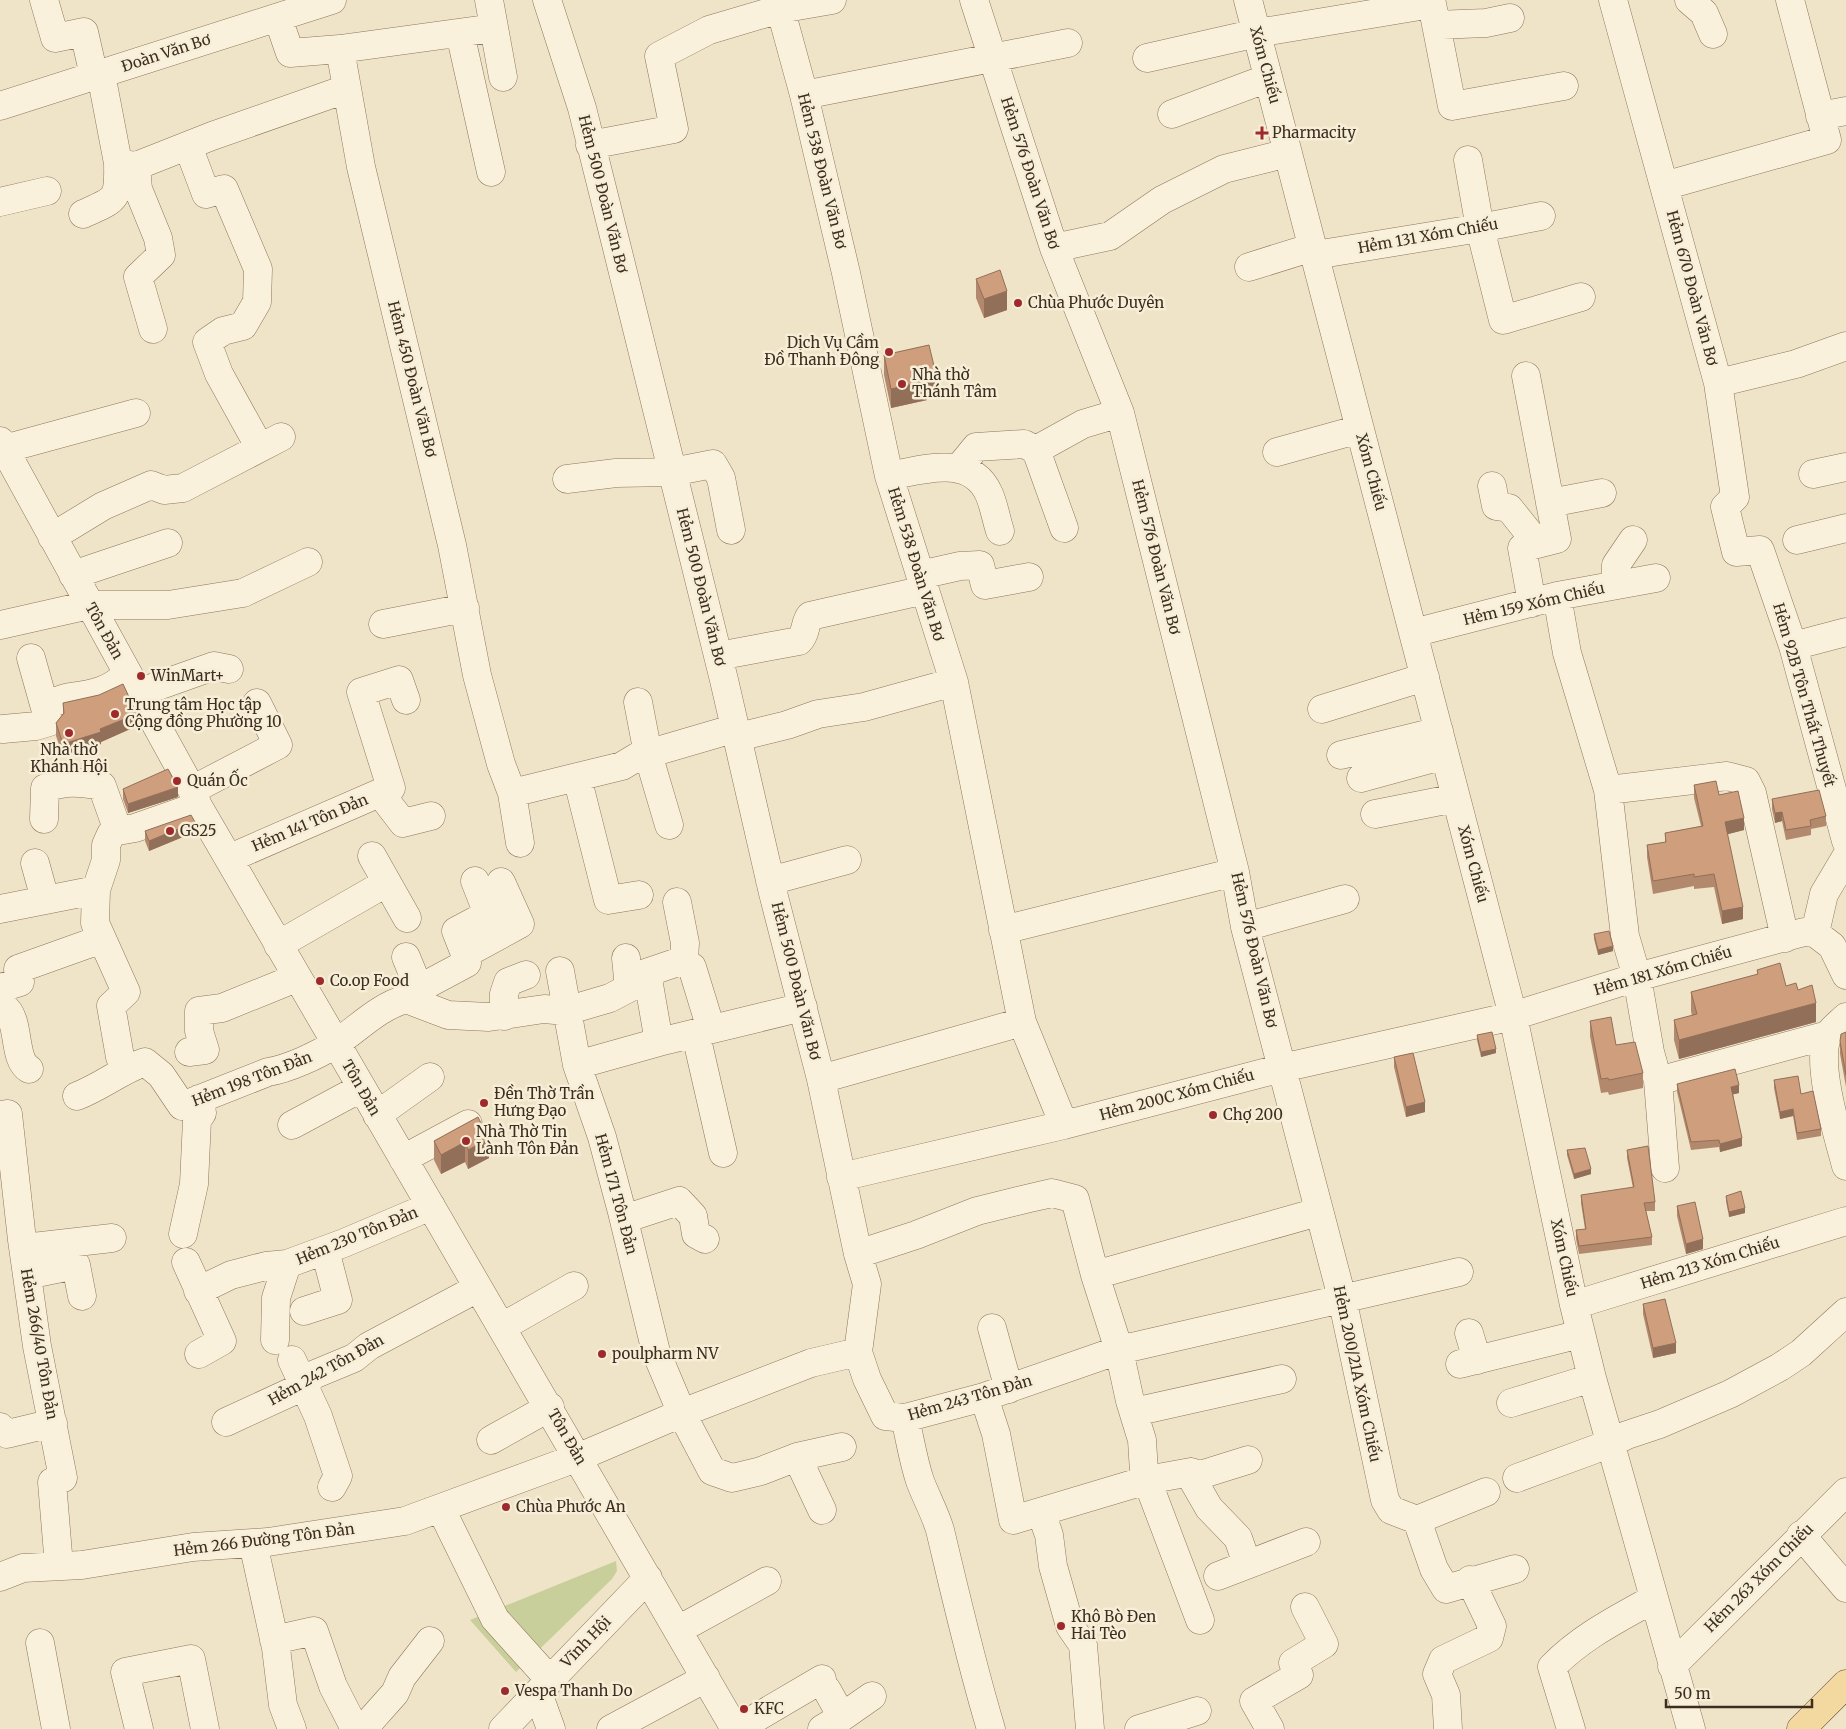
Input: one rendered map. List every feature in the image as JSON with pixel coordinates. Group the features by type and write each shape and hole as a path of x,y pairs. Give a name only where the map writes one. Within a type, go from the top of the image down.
{"main road":[{"path":"1802,1729 1846,1684"}],"street":[{"path":"44,0 55,38 84,32 127,165 158,238 161,255 138,277 153,329"},
{"path":"489,0 503,77"},
{"name":"Hẻm 500 Đoàn Văn Bơ","path":"547,0 582,108 737,732 770,881 820,1079 841,1178"},
{"path":"590,145 674,129 659,56 709,30 779,5 832,0"},
{"name":"Hẻm 576 Đoàn Văn Bơ","path":"974,0 1054,248 1120,413 1282,1068"},
{"name":"Xóm Chiếu","path":"1248,0 1513,1016 1574,1305 1592,1378 1609,1444 1691,1729"},
{"name":"Hẻm 670 Đoàn Văn Bơ","path":"1613,0 1718,383 1735,497 1725,507 1736,552 1760,550"},
{"path":"1689,0 1704,13 1713,34"},
{"path":"1664,186 1831,122 1790,0"},
{"name":"Đoàn Văn Bơ","path":"0,106 278,18 316,2"},
{"name":"Hẻm 538 Đoàn Văn Bơ","path":"779,5 804,95 846,273 889,476 954,682 1022,1022 1064,1125"},
{"path":"1147,58 1257,33 1334,10 1433,10 1486,23 1510,18"},
{"path":"1433,10 1452,106 1564,86"},
{"path":"278,18 290,53 340,49 494,28"},
{"path":"460,33 490,172"},
{"path":"804,95 1068,43"},
{"name":"Hẻm 450 Đoàn Văn Bơ","path":"340,49 361,167 452,545 478,675 501,764 512,793 520,842"},
{"path":"1172,114 1268,78"},
{"path":"127,165 188,146 346,89"},
{"path":"52,537 103,506 151,485 164,490 183,488 271,442 220,374 208,342 223,332 243,326 256,302 258,269 224,189 206,194 188,146"},
{"path":"1054,248 1110,236 1162,200 1224,169 1288,153"},
{"path":"1468,160 1480,228 1503,320 1581,297"},
{"path":"83,214 112,201 127,165"},
{"path":"0,202 47,190"},
{"name":"Hẻm 131 Xóm Chiếu","path":"1249,267 1314,251 1480,228 1541,216"},
{"path":"1718,383 1796,364 1846,346"},
{"path":"1526,376 1557,539 1522,548 1532,603"},
{"path":"5,459 136,413"},
{"path":"1036,450 1083,424 1120,413"},
{"path":"1277,452 1360,429"},
{"path":"958,468 976,447 1024,444 1036,450 1064,528"},
{"name":"Tôn Đản","path":"5,459 52,537 296,978 550,1407 736,1729"},
{"path":"567,480 616,473 672,472 713,464 721,478 731,530"},
{"path":"889,476 948,466 970,472 989,492 1000,531"},
{"path":"1813,474 1846,467"},
{"path":"1492,486 1496,506 1509,508 1537,543"},
{"path":"1551,510 1597,500"},
{"path":"1797,540 1845,528"},
{"path":"1615,585 1616,565 1633,540"},
{"path":"73,575 168,543"},
{"name":"Hẻm 92B Tôn Thất Thuyết","path":"1760,550 1793,646 1846,841"},
{"path":"0,625 90,605 168,605 243,593 308,562"},
{"path":"718,656 800,641 804,636 810,616 922,583 960,566 980,565 986,585 1029,577"},
{"name":"Hẻm 159 Xóm Chiếu","path":"1413,633 1557,596 1656,578"},
{"path":"1557,596 1567,653 1608,790 1624,936 1637,977 1650,1052 1658,1081 1665,1168"},
{"path":"383,624 465,608"},
{"path":"1793,646 1846,632"},
{"path":"3,729 36,726 48,722 31,658"},
{"path":"45,706 69,697 85,697 116,685 133,684 214,666 229,669"},
{"path":"1322,709 1425,676"},
{"path":"406,700 399,680 361,692 385,791 403,824 431,816"},
{"path":"512,793 622,766 648,754 737,732 787,725 818,714 864,707 954,682"},
{"path":"638,702 648,754 669,825"},
{"path":"120,1057 111,1006 126,992 95,923 96,890 106,860 106,846 111,834 118,830 135,828 195,798 278,745 258,703"},
{"path":"1341,755 1442,743"},
{"path":"1361,778 1442,743"},
{"path":"577,776 608,900 639,895"},
{"path":"1608,790 1727,776 1746,781 1752,793 1785,938"},
{"path":"44,819 45,788 66,781 83,782 102,786 118,830"},
{"name":"Hẻm 141 Tôn Đản","path":"230,858 385,791"},
{"path":"1375,814 1456,798"},
{"path":"372,856 408,918"},
{"path":"1846,857 1824,894 1815,933 1832,946 1846,975"},
{"path":"770,881 847,860"},
{"path":"36,864 44,899"},
{"path":"1003,930 1235,872"},
{"path":"418,1003 424,986 467,963 465,954 520,924 488,882"},
{"path":"278,945 386,883"},
{"path":"0,909 96,890"},
{"path":"1246,927 1345,900"},
{"path":"634,970 684,960 685,942 677,902"},
{"name":"Hẻm 181 Xóm Chiếu","path":"1513,1016 1637,977 1804,932 1815,933"},
{"path":"29,1069 23,1063 7,997 20,982 18,969 102,940"},
{"path":"406,957 414,974 418,1003"},
{"path":"692,967 723,1153"},
{"path":"335,1044 386,1007 406,999 448,1015 504,1016 544,1009 566,1011 610,998 629,988 634,970"},
{"path":"634,970 659,1042"},
{"name":"Hẻm 171 Tôn Đản","path":"560,971 577,1065 602,1137 656,1352 682,1413 712,1471 732,1478 761,1471 798,1457 842,1447"},
{"path":"504,1016 504,994 508,982 526,975"},
{"path":"189,1052 205,1050 199,1031 198,1011 222,1008 296,978"},
{"path":"577,1065 659,1042 803,1007"},
{"name":"Hẻm 200C Xóm Chiếu","path":"841,1178 1064,1125 1282,1068 1513,1016"},
{"path":"820,1079 1022,1022"},
{"path":"1658,1081 1837,1026"},
{"path":"1837,1026 1824,1056 1830,1104 1846,1166"},
{"name":"Hẻm 198 Tôn Đản","path":"76,1096 93,1090 131,1067 145,1062 166,1082 182,1106 268,1072 280,1070 335,1044"},
{"name":"Hẻm 200/21A Xóm Chiếu","path":"1282,1068 1318,1212 1342,1298 1385,1500 1391,1510 1417,1520"},
{"path":"376,1115 430,1077"},
{"path":"292,1125 361,1088"},
{"path":"182,1234 194,1184 197,1120 202,1113 199,1099"},
{"path":"403,1159 471,1122"},
{"name":"Hẻm 266/40 Tôn Đản","path":"5,1125 15,1240 27,1275 38,1346 63,1478 52,1482 59,1566"},
{"name":"Hẻm 243 Tôn Đản","path":"841,1178 858,1254 867,1284 858,1352 885,1416 905,1418 997,1393 1120,1350 1459,1272"},
{"path":"858,1254 916,1235 977,1211 1052,1193 1074,1198 1120,1350 1142,1440 1144,1472 1200,1620"},
{"path":"624,1219 679,1201 693,1216 696,1234 705,1239"},
{"name":"Hẻm 230 Tôn Đản","path":"198,1291 231,1275 266,1266 286,1264 325,1250 431,1206"},
{"path":"1096,1275 1318,1212"},
{"name":"Hẻm 213 Xóm Chiếu","path":"1574,1305 1846,1221"},
{"path":"15,1240 112,1238"},
{"path":"304,1311 338,1300 325,1250"},
{"path":"186,1262 222,1341 199,1354"},
{"path":"275,1340 276,1298 286,1264"},
{"path":"27,1275 76,1265 82,1296"},
{"path":"502,1327 574,1286"},
{"name":"Hẻm 242 Tôn Đản","path":"226,1422 304,1386 313,1375 354,1358 368,1346 478,1288"},
{"path":"1517,1478 1609,1444 1730,1394 1780,1368 1801,1353 1846,1312"},
{"path":"992,1328 997,1393 996,1434 1013,1520 1147,1480 1191,1472 1200,1475 1248,1460"},
{"path":"1469,1332 1469,1362 1581,1334"},
{"path":"579,1457 682,1413 811,1363 858,1352"},
{"path":"292,1360 304,1386 338,1476 332,1488"},
{"path":"1511,1403 1592,1378"},
{"path":"1134,1412 1282,1379"},
{"path":"491,1440 550,1407"},
{"path":"905,1418 920,1480 939,1528 981,1699 991,1729"},
{"path":"0,1427 7,1434 53,1423"},
{"name":"Hẻm 266 Đường Tôn Đản","path":"0,1577 23,1568 111,1561 193,1547 253,1543 404,1521 442,1509 506,1482 579,1457"},
{"path":"798,1457 822,1510"},
{"path":"1191,1472 1194,1482 1209,1508 1238,1538 1248,1564"},
{"path":"1486,1492 1417,1520 1434,1569 1446,1589 1470,1580 1515,1569"},
{"name":"Hẻm 263 Xóm Chiếu","path":"1672,1666 1846,1492"},
{"path":"442,1509 495,1619 544,1686 551,1729"},
{"path":"1041,1512 1049,1535 1053,1566 1070,1626 1083,1646 1090,1729"},
{"path":"1802,1535 1846,1588"},
{"path":"1218,1576 1306,1542"},
{"path":"253,1543 274,1640 283,1705 292,1729"},
{"name":"Vĩnh Hội","path":"503,1729 648,1578"},
{"path":"1448,1729 1446,1695 1437,1674 1443,1660 1489,1638 1492,1626 1470,1580"},
{"path":"678,1630 767,1581"},
{"path":"1571,1729 1552,1667 1568,1650 1594,1632 1654,1599"},
{"path":"1270,1729 1254,1701 1299,1675 1293,1663 1324,1644 1305,1607"},
{"path":"274,1640 314,1631 333,1686 355,1729"},
{"path":"363,1729 395,1693 402,1677 430,1641"},
{"path":"40,1643 56,1729"},
{"path":"139,1729 125,1672 191,1659 205,1729"},
{"path":"611,1729 706,1678"},
{"path":"736,1729 824,1684 832,1723 872,1696"},
{"path":"1139,1729 1197,1711"}],"green space":[{"path":"616,1561 617,1571 612,1579 516,1672 470,1620"}],"building":[{"path":"1000,270 1007,291 984,299 976,279"},
{"path":"929,345 935,370 925,372 927,381 891,389 884,355"},
{"path":"123,684 137,714 100,729 101,732 63,744 56,723 64,713 63,703 99,695"},
{"path":"168,769 178,787 128,804 123,789"},
{"path":"1716,781 1719,795 1738,791 1744,818 1725,822 1743,907 1722,911 1714,874 1694,877 1694,874 1653,881 1647,845 1666,842 1665,833 1703,826 1694,785"},
{"path":"1819,790 1826,816 1810,820 1811,826 1786,830 1782,812 1775,813 1772,799"},
{"path":"191,815 195,822 149,841 145,831"},
{"path":"1609,931 1613,946 1598,950 1594,934"},
{"path":"1780,963 1786,986 1796,983 1798,990 1812,985 1816,1003 1679,1040 1674,1020 1697,1014 1691,992 1758,974 1757,970"},
{"path":"1611,1017 1616,1045 1635,1042 1643,1073 1609,1080 1608,1078 1601,1079 1590,1021"},
{"path":"1492,1032 1496,1049 1481,1052 1477,1035"},
{"path":"1846,1032 1846,1075 1840,1041 1841,1034"},
{"path":"1413,1053 1425,1102 1406,1107 1394,1057"},
{"path":"1735,1069 1739,1085 1731,1087 1742,1138 1720,1144 1719,1140 1691,1142 1677,1084"},
{"path":"1798,1076 1801,1094 1813,1091 1821,1129 1797,1133 1793,1109 1780,1112 1774,1080"},
{"path":"478,1117 489,1139 468,1150 465,1142 441,1155 434,1141"},
{"path":"1648,1146 1655,1202 1644,1203 1652,1237 1579,1246 1576,1230 1586,1229 1581,1195 1634,1187 1627,1150"},
{"path":"1585,1148 1591,1169 1574,1174 1567,1150"},
{"path":"1741,1191 1745,1208 1729,1212 1726,1196"},
{"path":"1695,1202 1703,1239 1686,1244 1677,1206"},
{"path":"1665,1299 1676,1343 1653,1348 1643,1304"}],"place":[{"name":"Pharmacity","path":"1262,133"},
{"name":"Chùa Phước Duyên","path":"1018,303"},
{"name":"Dịch Vụ Cầm Đồ Thanh Đông","path":"889,352"},
{"name":"Nhà thờ Thánh Tâm","path":"902,384"},
{"name":"WinMart+","path":"141,676"},
{"name":"Trung tâm Học tập Cộng đồng Phường 10","path":"115,714"},
{"name":"Nhà thờ Khánh Hội","path":"69,733"},
{"name":"Quán Ốc","path":"177,781"},
{"name":"GS25","path":"170,831"},
{"name":"Co.op Food","path":"320,981"},
{"name":"Đền Thờ Trần Hưng Đạo","path":"484,1103"},
{"name":"Chợ 200","path":"1213,1115"},
{"name":"Nhà Thờ Tin Lành Tôn Đản","path":"466,1141"},
{"name":"poulpharm NV","path":"602,1354"},
{"name":"Chùa Phước An","path":"506,1507"},
{"name":"Khô Bò Đen Hai Tèo","path":"1061,1626"},
{"name":"Vespa Thanh Do","path":"505,1691"},
{"name":"KFC","path":"744,1709"}]}
